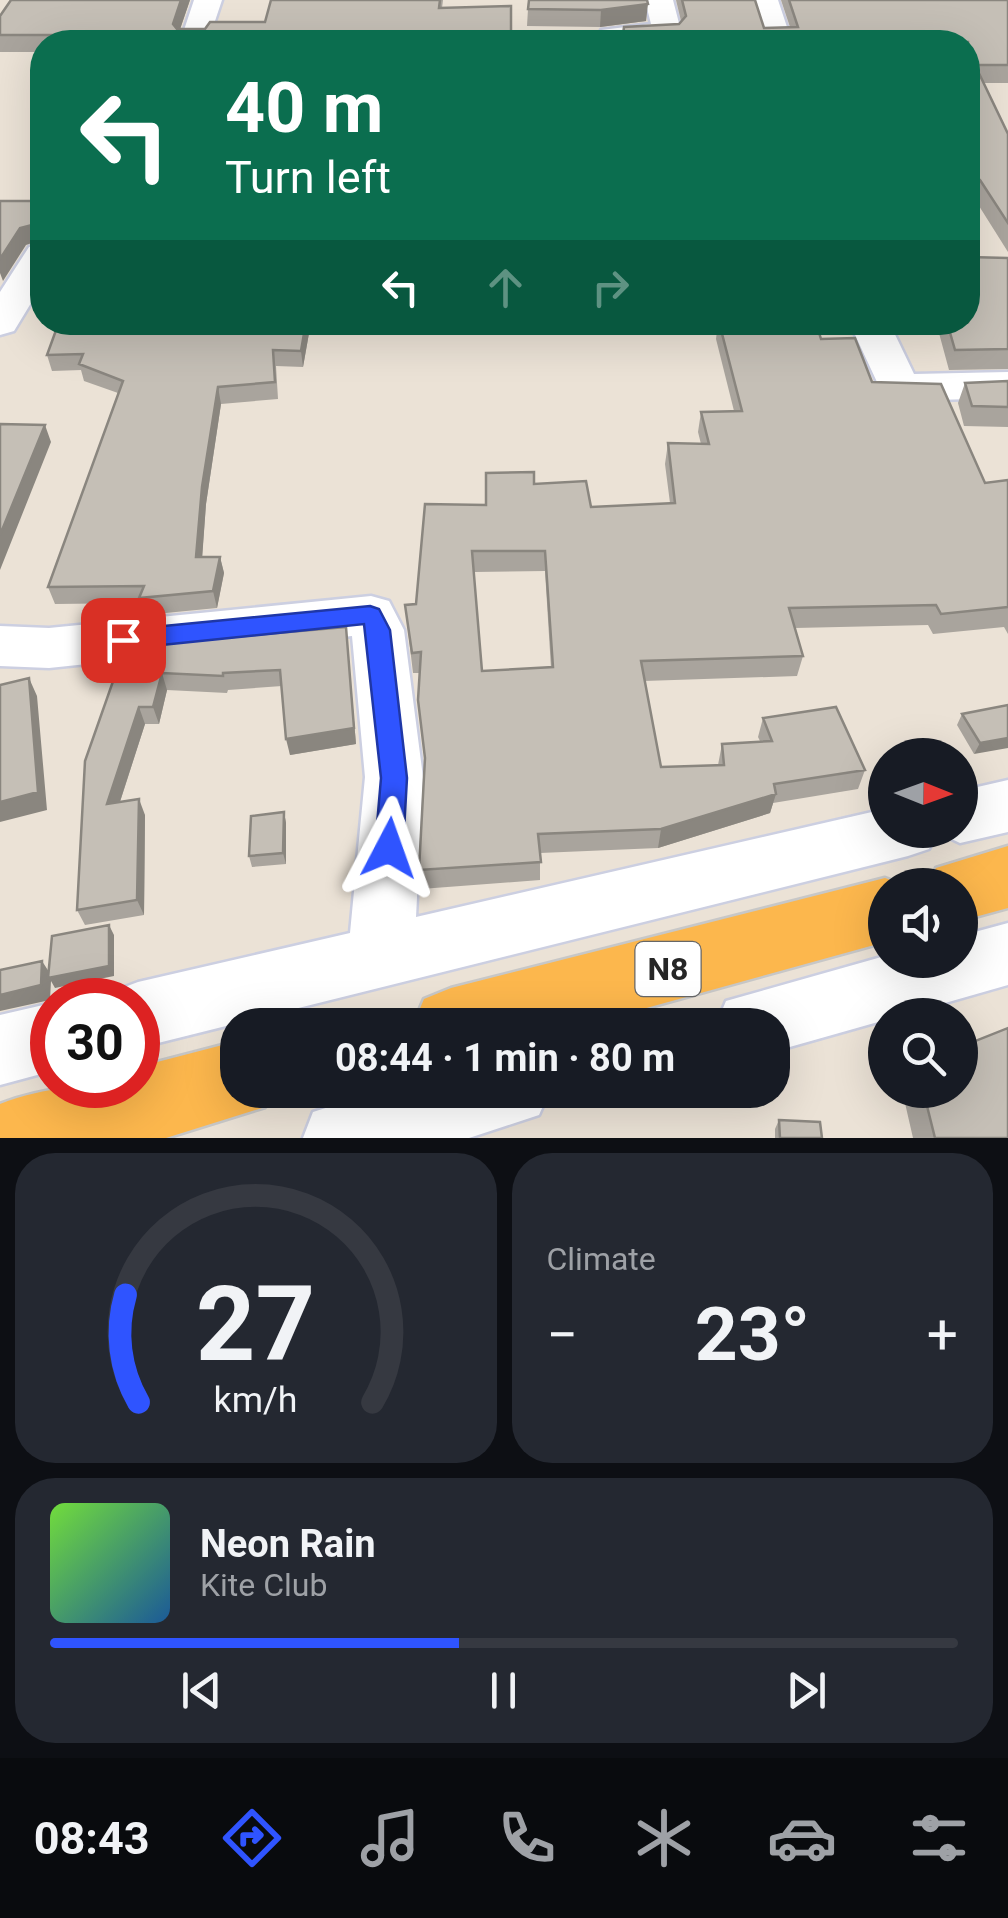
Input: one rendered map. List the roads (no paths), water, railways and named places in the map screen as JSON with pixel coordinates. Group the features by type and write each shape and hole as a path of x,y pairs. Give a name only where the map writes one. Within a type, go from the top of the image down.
{"highway":[{"path":"978,885 1008,877"},
{"name":"N8","path":"515,1008 868,915"},
{"path":"16,1138 220,1085"}],"street":[{"path":"198,30 208,0"},
{"path":"659,0 667,30"},
{"path":"764,0 774,30"},
{"path":"0,323 30,274"},
{"path":"875,335 899,388 1008,385"},
{"path":"0,646 48,648 370,615 378,630 394,778 380,954"},
{"path":"978,814 1008,806"},
{"path":"160,1009 868,839"},
{"path":"790,1014 1008,954"},
{"path":"0,1050 30,1042"},
{"path":"339,1138 448,1108"}]}
